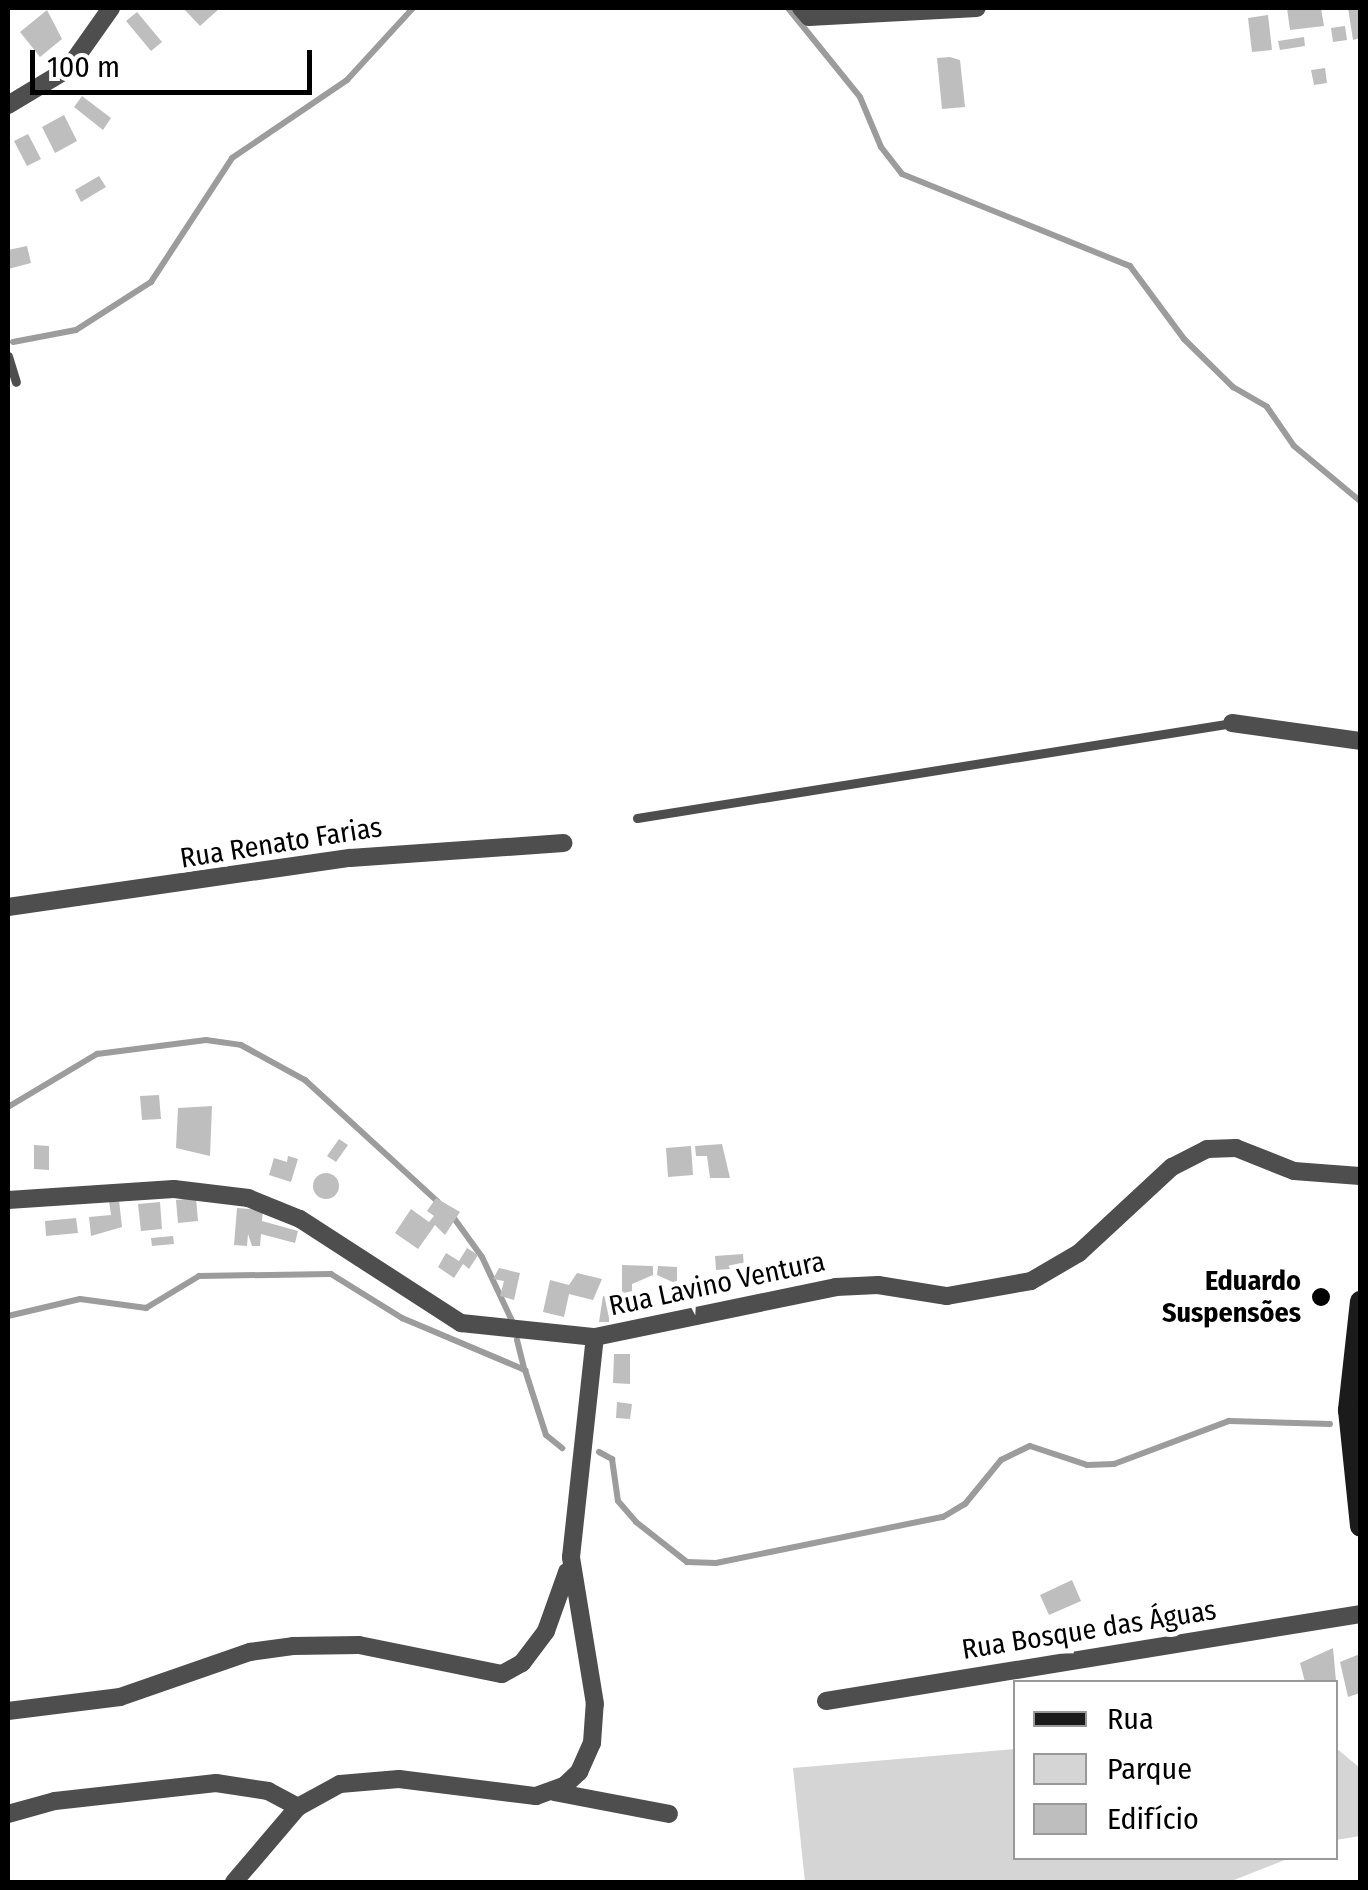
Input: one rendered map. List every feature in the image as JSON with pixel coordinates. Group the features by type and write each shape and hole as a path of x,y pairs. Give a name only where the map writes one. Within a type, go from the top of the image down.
{"main road":[{"path":"1360,1302 1348,1410 1360,1526"}],"street":[{"path":"8,105 68,69 111,8"},
{"path":"801,8 809,17 977,8"},
{"path":"1232,723 1360,740"},
{"name":"Rua Renato Farias","path":"8,907 350,858 563,843"},
{"name":"Rua Lavino Ventura","path":"8,1200 174,1189 248,1198 300,1219 461,1323 595,1337 836,1287 878,1285 947,1296 1015,1286 1067,1262 1172,1167 1207,1149 1236,1148 1288,1170 1360,1176"},
{"path":"8,1711 120,1697 250,1652 293,1646 359,1645 502,1674 522,1663 551,1623 571,1557 595,1337"},
{"path":"554,1792 579,1772 594,1733 571,1557"},
{"name":"Rua Bosque das Águas","path":"826,1700 1360,1614"},
{"path":"234,1882 298,1808 362,1779 523,1796 554,1792 669,1814"},
{"path":"8,1814 55,1801 216,1783 268,1791 298,1808"}],"lane":[{"path":"8,356 16,382"},
{"path":"637,818 1232,723"}],"green space":[{"path":"1013,1749 1013,1860 1285,1860 1229,1882 805,1882 793,1768"},
{"path":"1338,1750 1360,1768 1360,1836 1338,1840"}],"building":[{"path":"183,8 220,8 200,26"},
{"path":"1287,8 1321,8 1324,26 1290,30"},
{"path":"1348,8 1360,8 1360,38 1353,40"},
{"path":"47,10 62,39 40,57 20,32"},
{"path":"137,12 162,42 151,51 126,21"},
{"path":"1268,15 1272,50 1252,52 1248,18"},
{"path":"1345,26 1347,40 1333,42 1331,28"},
{"path":"1304,37 1305,46 1280,50 1278,41"},
{"path":"937,58 960,60 965,107 942,109"},
{"path":"1325,68 1327,83 1314,85 1311,70"},
{"path":"82,96 111,118 103,130 74,107"},
{"path":"64,115 77,141 55,153 42,127"},
{"path":"28,134 41,159 27,166 14,141"},
{"path":"99,176 106,187 81,202 75,190"},
{"path":"27,246 31,263 8,269 8,250"},
{"path":"159,1095 161,1119 142,1120 140,1096"},
{"path":"212,1106 210,1156 176,1148 178,1108"},
{"path":"339,1139 348,1145 336,1162 327,1156"},
{"path":"722,1144 730,1178 710,1178 707,1156 696,1156 695,1146"},
{"path":"34,1145 49,1146 49,1170 34,1169"},
{"path":"691,1146 693,1175 668,1177 666,1148"},
{"path":"288,1156 298,1159 291,1182 269,1175 274,1158 287,1162"},
{"path":"326,1173 335,1177 339,1186 335,1195 326,1199 317,1195 313,1186 317,1177"},
{"path":"196,1198 198,1221 178,1223 176,1200"},
{"path":"436,1198 460,1212 445,1235 435,1225 418,1249 395,1233 411,1209 429,1222 434,1216 427,1211"},
{"path":"119,1200 122,1227 91,1236 89,1217 111,1215 109,1201"},
{"path":"160,1202 162,1229 141,1231 138,1204"},
{"path":"237,1208 263,1210 262,1221 298,1231 295,1243 261,1234 260,1246 252,1246 248,1234 247,1246 234,1245"},
{"path":"76,1218 78,1233 46,1236 45,1221"},
{"path":"173,1236 174,1244 152,1246 151,1238"},
{"path":"467,1248 478,1255 469,1269 463,1264 454,1278 438,1267 446,1253 459,1261"},
{"path":"743,1254 744,1268 716,1270 715,1256"},
{"path":"622,1265 653,1266 653,1275 632,1284 632,1297 622,1297"},
{"path":"658,1266 677,1267 677,1284 657,1275"},
{"path":"499,1268 520,1273 514,1300 500,1296 504,1281 493,1279"},
{"path":"577,1273 602,1279 593,1300 569,1294 564,1317 543,1312 550,1280 569,1285"},
{"path":"603,1296 612,1297 609,1322 599,1322"},
{"path":"614,1354 630,1354 630,1384 613,1383"},
{"path":"617,1402 632,1404 630,1419 616,1418"},
{"path":"1072,1580 1081,1601 1049,1615 1040,1595"},
{"path":"1333,1648 1336,1680 1304,1680 1300,1663"},
{"path":"1360,1654 1360,1693 1348,1697 1340,1662"}],"waterway":[{"path":"13,342 76,330 151,282 232,158 347,80 413,8"},
{"path":"788,8 860,97 881,147 902,174 1130,266 1184,339 1233,387 1267,407 1294,446 1360,501"},
{"path":"8,1107 97,1054 206,1040 241,1045 305,1080 438,1202"},
{"path":"451,1214 482,1257 513,1323"},
{"path":"8,1316 80,1299 146,1308 199,1276 331,1274 402,1318 525,1370 546,1435 562,1448"},
{"path":"517,1340 524,1368"},
{"path":"599,1452 612,1459 618,1501 636,1522 687,1562 716,1563 943,1517 965,1504 1001,1460 1030,1446 1087,1465 1114,1464 1229,1421 1330,1424"}],"place":[{"name":"Eduardo Suspensões","path":"1321,1297"}]}
